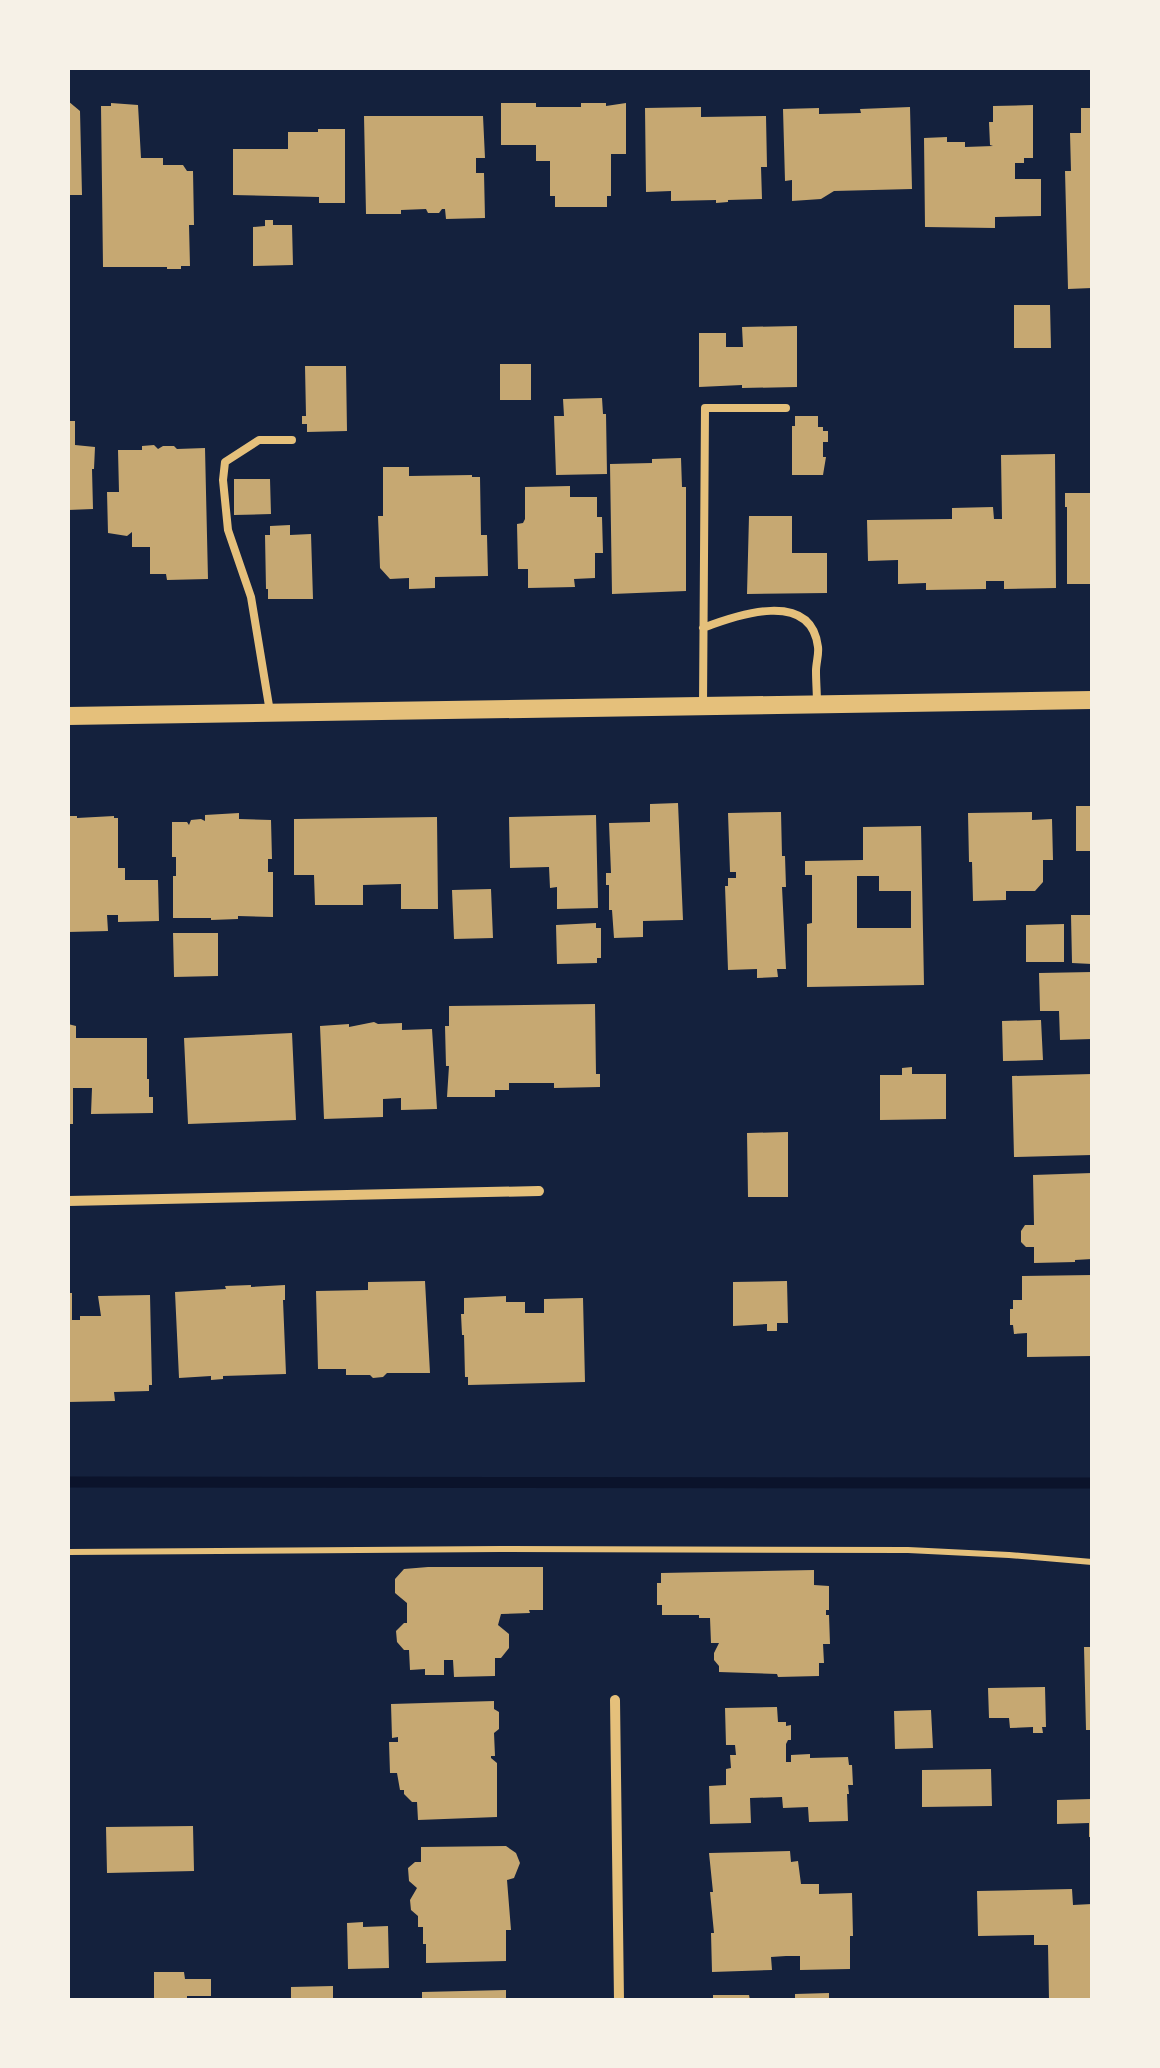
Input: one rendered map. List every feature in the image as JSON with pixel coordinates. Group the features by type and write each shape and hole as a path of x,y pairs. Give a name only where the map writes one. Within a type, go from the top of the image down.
{"street":[{"path":"68,716 1092,700"},
{"path":"68,1200 539,1191"},
{"path":"615,1700 619,2000"}],"lane":[{"path":"703,705 705,408 786,408"},
{"path":"270,712 251,597 228,530 225,462 260,440 292,440"},
{"path":"703,628 744,614 776,610 796,614 812,627 819,648 818,704"}],"path":[{"path":"68,1552 908,1550 1092,1562"}],"building":[{"path":"68,101 80,111 82,195 68,195"},
{"path":"501,103 581,107 581,103 626,103 626,154 611,154 611,196 607,196 607,207 555,207 555,196 550,196 550,161 536,161 536,145 501,145"},
{"path":"138,105 141,158 163,158 163,165 183,165 187,171 193,171 190,266 103,267 101,106"},
{"path":"1033,105 1033,158 1015,163 1015,179 1041,179 1041,216 995,217 995,228 925,227 924,138 947,137 947,142 965,142 965,147 993,146 989,122 993,122 993,106"},
{"path":"701,107 701,117 766,116 767,167 761,167 762,199 671,201 671,191 646,192 645,108"},
{"path":"910,107 912,189 834,191 821,199 792,201 792,180 785,181 783,109 819,108 819,114"},
{"path":"1081,108 1092,108 1092,288 1068,289 1065,171 1071,171 1070,133 1081,133"},
{"path":"364,116 483,116 485,158 476,158 476,173 484,173 485,218 446,219 445,209 439,213 428,213 426,209 366,214"},
{"path":"345,129 345,203 319,203 319,197 233,195 233,149 288,149 288,132"},
{"path":"265,220 273,220 273,225 292,225 293,265 253,266 253,227 265,226"},
{"path":"1014,305 1050,305 1051,348 1014,348"},
{"path":"797,326 797,387 699,387 699,333 726,333 726,347 743,347 742,327"},
{"path":"500,364 531,364 531,400 500,400"},
{"path":"305,366 346,366 347,431 307,432 307,424 302,424 302,416 306,416"},
{"path":"602,398 607,474 556,475 554,416 564,416 563,399"},
{"path":"795,416 818,416 818,427 828,431 828,442 823,442 823,475 792,475"},
{"path":"68,421 75,421 75,445 95,447 93,509 68,510"},
{"path":"154,445 158,449 205,448 208,579 167,580 166,574 150,574 150,547 132,547 132,532 127,536 108,533 107,492 119,492 118,450 142,450 142,446"},
{"path":"1055,454 1056,588 1004,589 1004,581 986,581 986,589 926,590 926,583 898,584 898,560 868,561 867,520 952,519 952,508 993,507 994,519 1002,519 1001,455"},
{"path":"681,458 682,487 686,487 686,591 612,594 610,464"},
{"path":"383,467 409,467 409,476 480,477 481,535 487,535 488,576 435,577 435,588 409,589 409,578 390,579 380,568 378,516 383,516"},
{"path":"234,479 270,479 271,514 234,515"},
{"path":"570,486 570,497 597,497 603,553 595,553 595,578 574,579 575,587 528,588 528,569 518,569 517,524 525,519 525,487"},
{"path":"1065,493 1092,493 1092,584 1067,584"},
{"path":"749,516 792,516 792,553 827,553 827,593 747,594"},
{"path":"290,525 290,535 311,534 313,599 268,599 265,535 270,535 270,526"},
{"path":"678,803 683,920 643,921 643,937 614,938 606,885 606,873 611,873 609,823 650,822 650,804"},
{"path":"1076,806 1092,806 1092,851 1076,851"},
{"path":"781,812 786,969 777,969 778,977 757,978 757,969 728,970 725,886 728,878 736,878 736,872 730,872 728,813"},
{"path":"1032,812 1032,820 1052,819 1053,860 1043,860 1043,882 1035,891 1006,891 1006,900 973,901 968,813"},
{"path":"239,813 239,819 271,820 272,859 268,859 268,872 273,872 273,917 173,918 176,857 172,857 172,822 189,825 191,820 205,821 205,815"},
{"path":"596,815 598,908 557,909 557,887 550,888 549,867 510,868 509,817"},
{"path":"68,816 118,818 118,868 125,868 125,880 158,880 159,921 118,922 118,915 107,915 108,931 68,932"},
{"path":"437,817 438,909 401,909 401,884 363,885 363,905 315,905 314,875 294,875 294,819"},
{"path":"921,826 924,985 807,987 812,875 805,875 805,861 863,860 863,827","holes":["857,876 879,876 879,891 911,891 911,928 857,928"]},
{"path":"491,889 493,938 454,939 452,890"},
{"path":"1071,915 1092,915 1092,964 1072,963"},
{"path":"596,923 596,928 601,928 601,958 597,958 597,963 557,964 556,925"},
{"path":"1064,924 1064,962 1026,962 1026,925"},
{"path":"173,933 218,933 218,976 174,977"},
{"path":"1092,972 1092,1039 1060,1040 1059,1011 1040,1011 1039,973"},
{"path":"595,1004 596,1074 600,1074 600,1087 554,1088 554,1083 509,1083 509,1090 495,1090 495,1097 447,1097 445,1026 449,1026 449,1006"},
{"path":"1041,1020 1043,1060 1003,1061 1002,1021"},
{"path":"374,1022 402,1023 402,1030 432,1029 437,1109 401,1110 401,1098 383,1099 383,1117 324,1119 320,1026 349,1027"},
{"path":"68,1024 76,1026 76,1038 147,1038 147,1079 153,1113 91,1114 92,1088 73,1088 73,1124 68,1124"},
{"path":"292,1033 296,1120 188,1124 184,1038"},
{"path":"912,1067 912,1074 946,1074 946,1119 880,1120 880,1075 902,1075 902,1068"},
{"path":"1092,1074 1092,1155 1014,1157 1012,1076"},
{"path":"788,1132 788,1197 748,1197 747,1133"},
{"path":"1092,1173 1092,1259 1034,1263 1034,1247 1021,1242 1025,1225 1034,1225 1033,1175"},
{"path":"1092,1275 1092,1356 1027,1357 1027,1333 1014,1334 1010,1325 1013,1300 1022,1300 1022,1276"},
{"path":"425,1281 430,1373 387,1373 373,1378 346,1375 346,1369 318,1369 316,1291 368,1290 368,1282"},
{"path":"787,1281 788,1323 777,1323 777,1331 767,1331 767,1324 733,1326 733,1282"},
{"path":"285,1285 286,1374 223,1376 211,1380 211,1376 179,1378 175,1292"},
{"path":"68,1293 72,1293 72,1320 101,1316 98,1296 150,1295 149,1391 114,1392 115,1401 68,1402"},
{"path":"506,1296 506,1302 525,1302 525,1313 544,1313 544,1299 583,1298 585,1382 468,1385 461,1314 464,1298"},
{"path":"543,1567 543,1610 501,1614 498,1625 509,1634 509,1648 501,1658 495,1658 495,1676 454,1677 453,1660 444,1660 444,1675 425,1675 425,1669 410,1670 409,1650 397,1642 396,1631 407,1623 407,1603 395,1593 395,1579 404,1569"},
{"path":"814,1570 814,1585 829,1586 826,1615 830,1644 823,1644 824,1663 819,1663 819,1676 719,1672 714,1653 719,1643 711,1643 710,1618 662,1615 662,1605 657,1605 661,1573"},
{"path":"1084,1647 1092,1647 1092,1730 1086,1730"},
{"path":"1045,1687 1043,1733 1033,1733 1033,1727 1010,1728 1009,1718 989,1718 988,1688"},
{"path":"494,1701 494,1709 499,1712 499,1729 494,1733 495,1756 491,1756 497,1763 497,1817 418,1820 417,1802 400,1790 397,1773 390,1773 389,1742 398,1742 398,1737 392,1738 391,1704"},
{"path":"777,1707 778,1722 791,1725 786,1762 791,1762 791,1755 848,1757 853,1785 848,1785 848,1821 809,1822 808,1807 783,1808 782,1797 750,1798 751,1823 710,1824 709,1786 726,1785 730,1755 736,1755 735,1745 726,1745 725,1708"},
{"path":"931,1710 933,1748 895,1749 894,1711"},
{"path":"991,1769 992,1806 922,1807 922,1770"},
{"path":"1092,1799 1092,1837 1089,1823 1057,1824 1057,1800"},
{"path":"193,1826 194,1871 107,1873 106,1827"},
{"path":"506,1846 516,1853 520,1863 514,1878 507,1880 511,1930 506,1930 506,1961 426,1963 423,1927 418,1927 418,1916 411,1910 410,1900 417,1888 409,1881 408,1868 421,1862 421,1847"},
{"path":"790,1851 791,1862 798,1861 801,1884 819,1884 819,1894 852,1893 850,1969 800,1970 800,1956 786,1956 771,1957 772,1970 712,1972 713,1892 709,1853"},
{"path":"1072,1889 1073,1905 1092,1904 1092,2000 1049,2000 1048,1945 1034,1945 1034,1935 978,1936 977,1891"},
{"path":"363,1922 363,1927 388,1926 389,1968 348,1969 347,1923"},
{"path":"154,1972 184,1972 185,1979 211,1979 211,1996 154,2000"},
{"path":"333,1986 333,2000 291,2000 291,1987"},
{"path":"506,1990 506,2000 422,2000 422,1992"},
{"path":"829,1993 829,2000 795,2000 795,1994"},
{"path":"713,1995 749,1995 750,2000 713,2000"}],"waterway":[{"path":"68,1482 1092,1483"}]}
